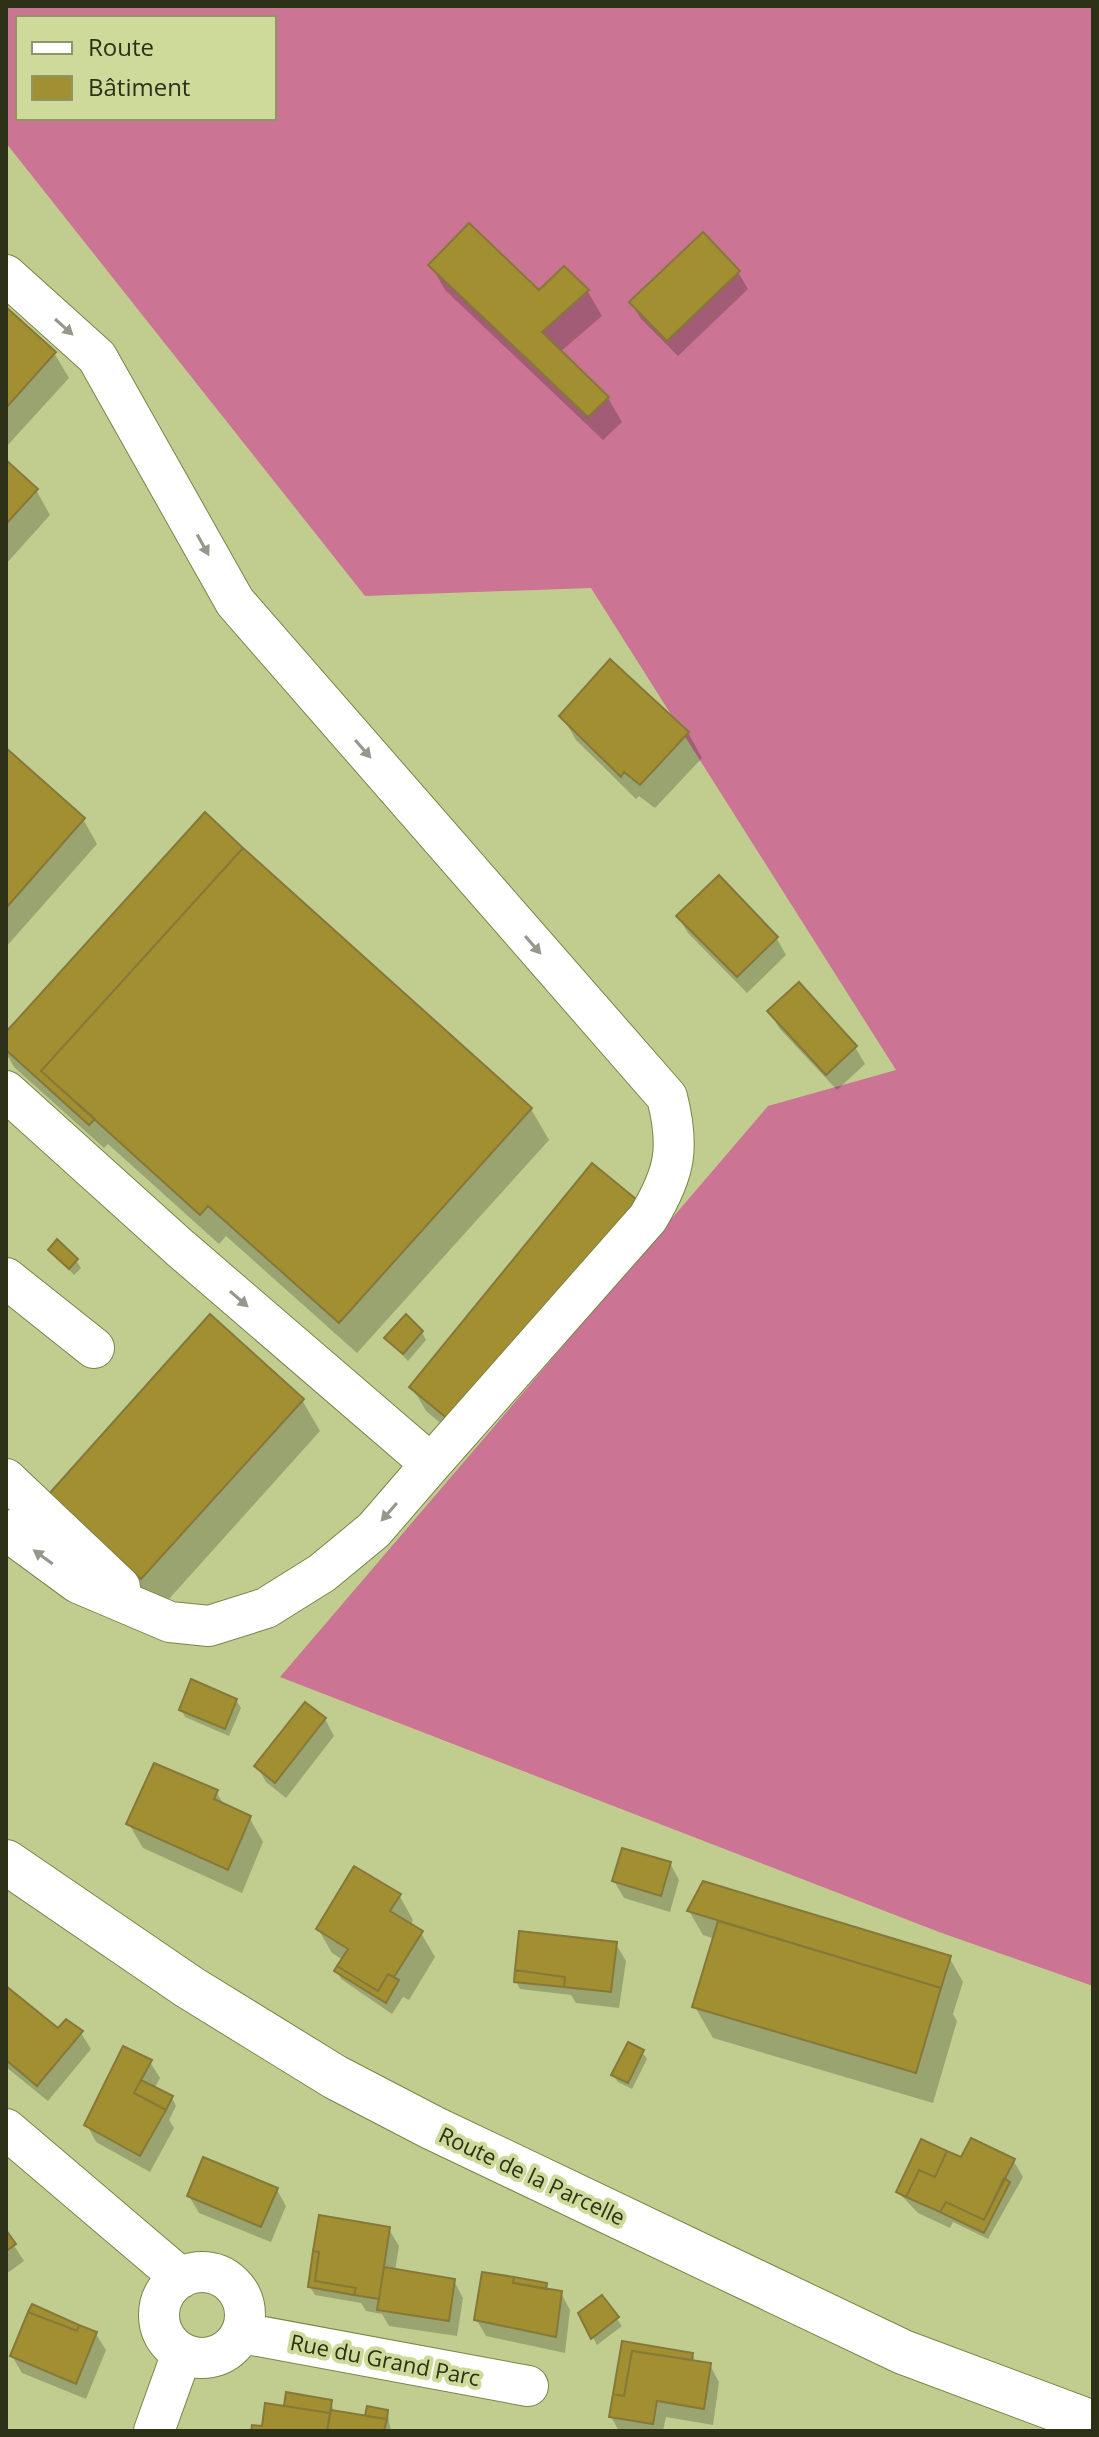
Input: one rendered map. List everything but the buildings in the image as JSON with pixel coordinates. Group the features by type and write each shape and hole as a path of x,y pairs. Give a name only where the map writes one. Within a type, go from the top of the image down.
{"main road":[{"name":"Route de la Parcelle","path":"6,1862 189,1987 335,2077 433,2128 903,2352 1093,2423"}],"street":[{"path":"6,275 97,357 235,602 667,1097 676,1131 669,1183 648,1218 374,1530 322,1573 266,1608 209,1626 170,1622 78,1583 6,1530"},
{"path":"6,1091 180,1248 431,1464"},
{"path":"6,1278 94,1348"},
{"path":"6,1479 146,1611"},
{"path":"6,2129 181,2278"},
{"path":"208,2272 232,2284 245,2309 242,2333 234,2345 220,2354 194,2358 182,2353 164,2334 159,2309 171,2285 181,2278 208,2272"},
{"name":"Rue du Grand Parc","path":"242,2333 528,2386"},
{"path":"154,2431 182,2353"}],"shaded area":[{"path":"6,6 1093,6 1093,1986 939,1932 280,1677 768,1106 896,1070 591,588 365,596 6,143"}]}
